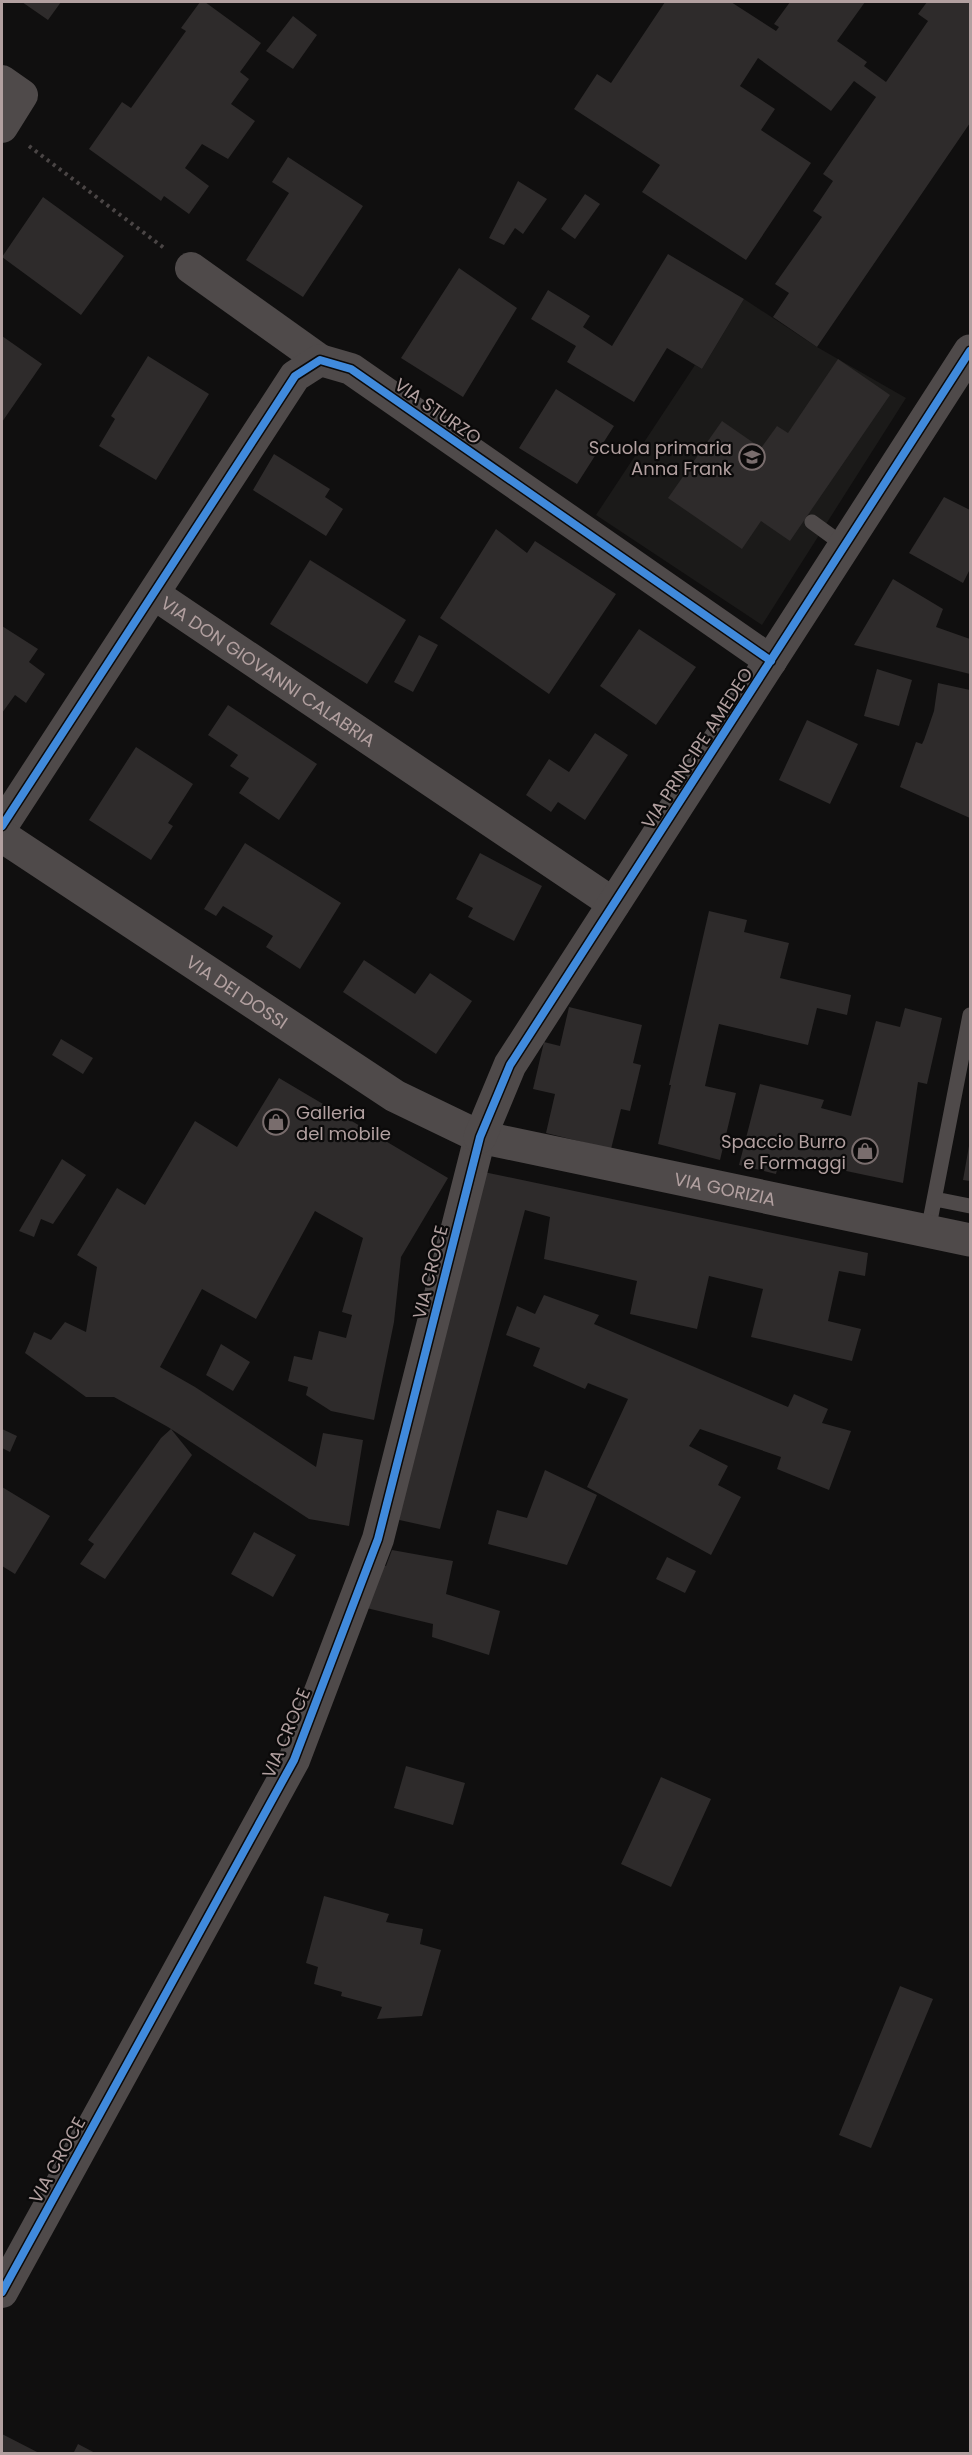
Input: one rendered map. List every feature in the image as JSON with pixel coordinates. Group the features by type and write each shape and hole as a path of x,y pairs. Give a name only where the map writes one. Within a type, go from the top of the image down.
{"street":[{"path":"2,81 22,95 2,126"},
{"name":"VIA STURZO","path":"191,268 320,360 351,369 771,661"},
{"name":"VIA PRINCIPE AMEDEO","path":"480,1137 510,1065 970,351"},
{"path":"154,594 296,376 320,360"},
{"name":"VIA DON GIOVANNI CALABRIA","path":"2,826 154,594 614,904"},
{"name":"VIA DEI DOSSI","path":"2,836 395,1096 480,1137"},
{"name":"VIA GORIZIA","path":"480,1137 970,1240"},
{"name":"VIA CROCE","path":"2,2292 294,1760 378,1539 480,1137"}],"lane":[{"path":"812,522 845,546"},
{"path":"928,1231 970,1015"},
{"path":"935,1199 970,1206"}],"path":[{"path":"2,126 191,268"}],"shaded area":[{"name":"Scuola primaria Anna Frank","path":"744,299 817,347 906,398 762,625 596,515 695,365 702,369"}],"building":[{"path":"22,2 61,2 48,20"},
{"path":"200,2 205,2 261,43 240,72 249,79 231,104 255,121 228,159 202,144 185,168 209,186 189,214 164,196 161,201 89,149 122,102 131,108 186,31 181,28"},
{"path":"665,2 731,2 776,31 779,27 774,24 790,2 865,2 837,41 867,62 864,66 886,82 928,21 918,14 927,2 970,2 970,123 817,347 773,317 789,293 775,284 822,217 813,211 833,181 823,174 876,97 854,81 831,111 758,58 740,86 775,109 761,130 811,163 746,260 642,192 660,165 574,109 597,74 611,83"},
{"path":"293,16 317,35 293,69 266,51"},
{"path":"288,157 363,206 303,297 246,260 289,193 272,182"},
{"path":"518,181 547,199 523,234 515,228 504,245 489,238"},
{"path":"585,194 600,204 575,239 561,229"},
{"path":"43,197 124,256 81,315 2,257"},
{"path":"668,254 744,299 702,369 667,348 634,402 567,362 576,346 531,319 548,290 590,316 583,327 612,346"},
{"path":"459,268 517,308 463,397 401,358"},
{"path":"2,336 42,364 2,422"},
{"path":"148,356 209,394 156,480 99,446 115,419 111,416"},
{"path":"838,359 890,395 790,541 761,521 742,549 668,498 722,421 761,448 777,426 788,433"},
{"path":"556,389 614,426 577,484 519,448"},
{"path":"274,454 330,489 325,497 343,509 326,536 253,490"},
{"path":"944,497 970,510 970,569 963,583 909,553"},
{"path":"496,529 527,553 535,541 616,594 549,694 440,618"},
{"path":"310,560 406,620 367,684 270,624"},
{"path":"893,579 943,609 936,627 970,639 970,674 854,645"},
{"path":"2,626 38,649 29,662 45,674 26,703 15,695 2,713"},
{"path":"639,629 696,667 656,725 600,686"},
{"path":"419,635 438,645 413,692 394,682"},
{"path":"877,669 912,680 899,726 864,716"},
{"path":"938,683 970,690 970,818 900,787 916,742 922,744 924,740 934,711"},
{"path":"228,705 317,764 279,820 239,793 249,778 230,766 238,755 208,735"},
{"path":"807,720 858,744 830,804 779,780"},
{"path":"595,733 628,755 585,820 558,802 551,812 526,795 549,759 569,772"},
{"path":"136,747 193,784 168,823 173,826 151,860 89,820"},
{"path":"245,843 341,903 300,969 266,947 273,936 223,906 216,916 204,909"},
{"path":"480,853 542,886 514,941 468,917 473,908 456,899"},
{"path":"709,911 747,920 744,932 789,943 780,978 851,995 847,1015 817,1008 808,1045 719,1024 705,1086 736,1093 720,1160 658,1144 671,1085 669,1085"},
{"path":"364,960 415,994 430,973 472,1001 436,1054 343,992"},
{"path":"569,1007 642,1025 633,1063 641,1065 630,1111 621,1109 611,1149 546,1133 555,1094 533,1089 544,1042 560,1046"},
{"path":"905,1008 942,1018 927,1084 918,1082 903,1183 780,1157 776,1174 739,1165 760,1084 824,1100 821,1108 851,1116 876,1021 900,1027"},
{"path":"61,1039 93,1058 83,1074 52,1055"},
{"path":"279,1078 448,1178 401,1257 394,1322 374,1420 331,1411 306,1395 308,1387 288,1381 294,1356 312,1360 319,1331 346,1338 352,1315 342,1312 363,1238 315,1211 256,1319 202,1289 160,1367 195,1387 316,1467 323,1433 363,1440 349,1526 309,1519 168,1427 114,1397 86,1397 25,1353 34,1332 51,1340 65,1322 86,1332 97,1267 77,1255 117,1188 145,1205 195,1121 237,1147"},
{"path":"970,1146 970,1181 963,1180"},
{"path":"62,1159 86,1175 53,1224 41,1219 34,1237 19,1231"},
{"path":"479,1171 868,1253 865,1276 839,1271 828,1321 861,1329 852,1361 751,1337 763,1289 709,1276 697,1329 630,1314 637,1281 544,1259 550,1217 525,1210 440,1529 386,1517"},
{"path":"544,1295 599,1315 594,1324 788,1407 794,1394 828,1409 822,1423 851,1431 829,1490 777,1469 781,1457 700,1429 689,1446 728,1466 718,1485 741,1497 711,1555 587,1487 628,1399 588,1383 585,1389 533,1366 540,1348 506,1335 517,1306 535,1314"},
{"path":"221,1344 250,1362 233,1391 206,1375"},
{"path":"2,1429 17,1436 10,1452 2,1448"},
{"path":"171,1429 192,1455 105,1579 80,1564 94,1544 88,1540 161,1438"},
{"path":"545,1470 597,1495 567,1565 488,1544 497,1510 527,1518"},
{"path":"2,1487 50,1516 15,1574 2,1566"},
{"path":"254,1532 296,1555 273,1597 231,1574"},
{"path":"392,1550 453,1561 446,1594 500,1611 489,1655 432,1637 433,1624 354,1605 371,1562 386,1566"},
{"path":"667,1557 696,1571 685,1593 656,1579"},
{"path":"406,1766 465,1783 453,1825 394,1808"},
{"path":"661,1777 711,1799 671,1887 621,1864"},
{"path":"324,1896 389,1914 386,1922 423,1929 420,1944 441,1950 422,2016 377,2019 382,2007 341,1996 342,1992 314,1984 318,1967 306,1963"},
{"path":"900,1986 933,1999 871,2148 839,2135"},
{"path":"2,2434 41,2454 2,2454"},
{"path":"78,2444 97,2454 73,2454"}],"cycle path":[{"path":"2,2292 294,1760 378,1539 480,1137 510,1065 970,351"},
{"path":"2,826 295,376 320,360 351,369 771,661"}],"place":[{"name":"Scuola primaria Anna Frank","path":"752,457"},
{"name":"Galleria del mobile","path":"276,1122"},
{"name":"Spaccio Burro e Formaggi","path":"865,1151"}]}
